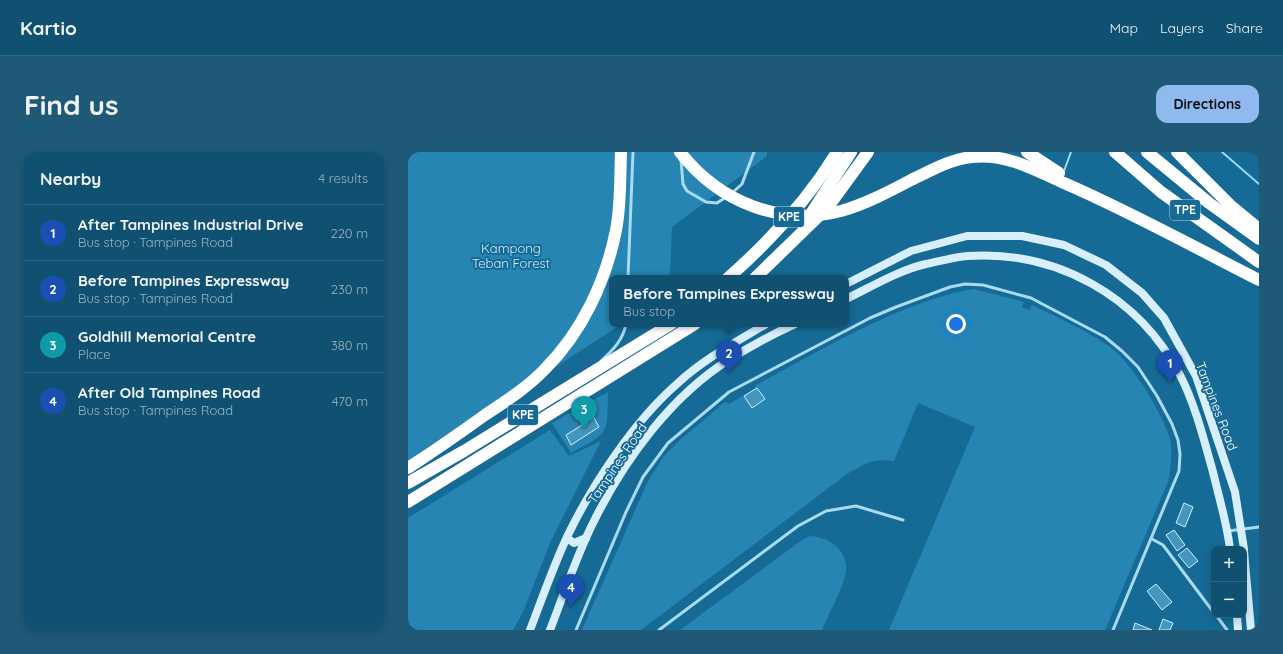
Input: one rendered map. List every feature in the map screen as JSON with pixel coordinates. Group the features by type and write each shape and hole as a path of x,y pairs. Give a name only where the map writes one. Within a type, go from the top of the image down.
{"highway":[{"path":"408,468 520,390 545,369 562,348 584,316 602,280 616,229 620,201 621,152"},
{"path":"680,152 699,174 716,188 738,200 763,210 785,215 808,216 842,211 887,193 950,161 973,157 997,158 1023,165 1106,201"},
{"name":"KPE","path":"732,275 749,260 795,211 837,152"},
{"path":"795,238 851,152"},
{"path":"795,238 828,207 868,152"},
{"path":"1027,152 1046,166 1106,201 1259,280"},
{"name":"TPE","path":"1115,152 1161,192 1259,262"},
{"name":"TPE","path":"1147,152 1209,203 1259,239"},
{"path":"1176,152 1230,205 1259,229"},
{"name":"KPE","path":"758,275 795,238"},
{"name":"KPE","path":"408,483 464,451 666,327"},
{"name":"KPE","path":"408,502 691,327"}],"main road":[{"name":"Tampines Road","path":"849,282 911,251 967,236 1022,236 1064,245 1106,266 1142,293 1164,318 1196,376 1235,492 1243,546"},
{"name":"Tampines Road","path":"849,298 894,276 924,264 968,256 1012,257 1043,263 1090,282 1125,305 1148,327 1180,375 1202,436 1228,531 1230,546"},
{"name":"Tampines Road","path":"530,630 567,538 579,515 611,462 637,426 678,383 707,360 761,327"},
{"name":"Tampines Road","path":"550,630 586,538 604,503 638,449 683,396 730,359 789,327"},
{"path":"567,538 574,543 586,538"},
{"name":"Tampines Road","path":"1247,582 1251,630"},
{"path":"1237,618 1238,630"}],"lane":[{"path":"629,275 633,152"},
{"path":"680,152 683,184 686,191 706,202 717,203 736,191 742,184 754,152"},
{"path":"576,630 640,484 668,442 729,392 870,318 916,299 950,287 965,284 983,285 1031,298 1105,337 1138,367 1157,396 1172,424 1178,440 1180,454 1179,471 1114,630"},
{"path":"582,378 615,348 624,333 625,327"},
{"path":"659,630 798,526 826,511 856,506 903,520"},
{"path":"1228,531 1259,528"},
{"path":"1152,539 1163,545 1211,609"},
{"path":"1218,618 1227,630"}],"green space":[{"name":"Kampong Teban Forest","path":"408,152 767,152 767,156 672,227 670,275 609,275 609,327 617,327 408,462"},
{"path":"974,289 1024,302 1022,307 1029,310 1032,305 1075,326 1107,345 1123,359 1139,380 1154,404 1166,428 1170,439 1171,450 1171,466 1168,482 1105,630 889,630 975,427 918,403 894,461 874,461 847,474 641,630 582,630 648,481 663,457 680,440 725,402 729,404 754,389 756,385 861,329 905,309 927,301"},
{"path":"608,392 607,417 604,431 593,441 571,453 552,423"},
{"path":"550,430 569,456 601,441 550,543 524,610 513,630 408,630 408,518"},
{"path":"810,536 825,539 832,543 838,548 845,560 845,576 822,630 680,630 802,540"}],"building":[{"path":"757,388 765,399 752,408 744,396"},
{"path":"592,414 599,427 571,445 566,435 587,422 585,418"},
{"path":"1184,503 1193,507 1185,527 1176,523"},
{"path":"1174,530 1185,545 1177,551 1166,535"},
{"path":"1187,548 1198,561 1189,568 1178,555"},
{"path":"1156,584 1172,602 1162,610 1147,591"},
{"path":"1163,619 1173,623 1170,630 1159,630"},
{"path":"1135,623 1152,630 1133,630"}],"waterway":[{"path":"1064,171 1071,152"},
{"path":"1222,152 1259,184"}],"place":[{"name":"Before Tampines Expressway","path":"729,373"},
{"name":"After Tampines Industrial Drive","path":"1170,383"},
{"name":"Goldhill Memorial Centre","path":"584,429"},
{"name":"After Old Tampines Road","path":"571,607"}]}
